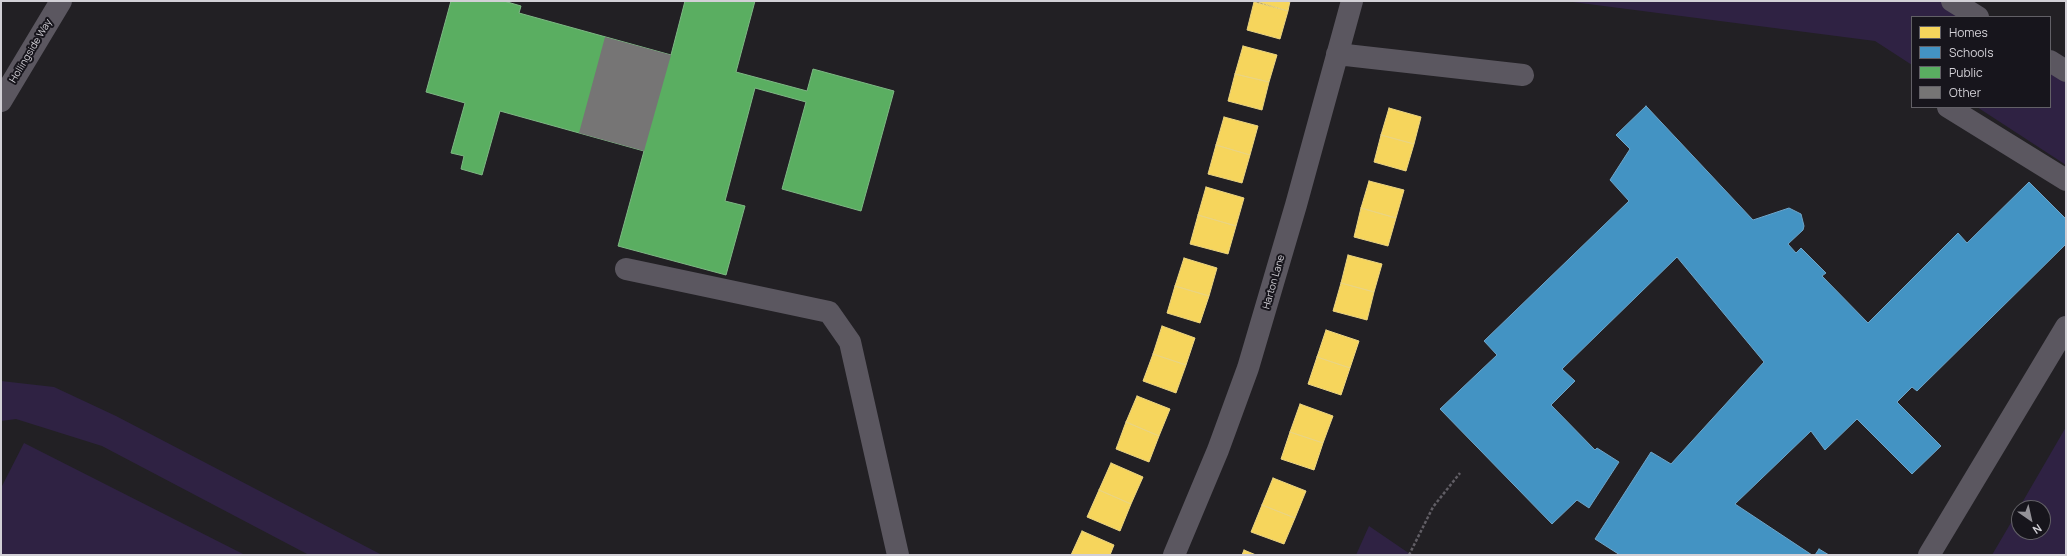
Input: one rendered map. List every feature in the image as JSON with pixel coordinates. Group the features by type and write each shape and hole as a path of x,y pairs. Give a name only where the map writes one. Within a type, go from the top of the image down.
{"street":[{"name":"Hollingside Way","path":"1,101 62,1"},
{"name":"Harton Lane","path":"1174,555 1218,450 1248,368 1296,205 1352,1"},
{"path":"1952,1 1976,16"},
{"path":"1338,54 1523,75"},
{"path":"2051,62 2066,71"},
{"path":"1950,108 2066,180"},
{"path":"626,269 830,312 850,342 898,555"},
{"path":"1930,555 2066,327"}],"path":[{"path":"1409,555 1433,507 1460,473"}],"shaded area":[{"path":"1565,1 1952,1 1976,16 1911,16 1911,64 1875,41"},
{"path":"2051,62 2066,71 2066,165 1979,108 2051,108"},
{"path":"1,381 54,387 116,416 382,555 309,555 102,446 16,419 1,421"},
{"path":"2066,427 2066,555 1992,555 2011,523 2011,540 2051,540 2051,500 2024,500"},
{"path":"24,443 245,555 1,555 1,488"},
{"path":"1369,526 1410,554 1411,555 1356,555"}],"building: Homes":[{"path":"1255,1 1290,1 1288,11"},
{"path":"1254,2 1288,11 1280,39 1247,30"},
{"path":"1243,46 1277,55 1269,82 1235,74"},
{"path":"1235,74 1269,82 1262,110 1228,101"},
{"path":"1389,108 1421,117 1414,144 1381,135"},
{"path":"1224,117 1258,126 1250,155 1216,145"},
{"path":"1381,135 1414,144 1406,171 1374,162"},
{"path":"1216,145 1250,155 1242,183 1208,174"},
{"path":"1369,181 1404,190 1396,218 1361,208"},
{"path":"1206,187 1244,198 1236,226 1198,215"},
{"path":"1361,208 1396,218 1388,246 1354,237"},
{"path":"1198,215 1236,226 1228,254 1190,244"},
{"path":"1348,255 1382,264 1374,292 1341,283"},
{"path":"1184,258 1217,268 1209,296 1175,286"},
{"path":"1341,283 1374,292 1367,320 1333,311"},
{"path":"1175,286 1209,296 1200,323 1167,313"},
{"path":"1162,326 1195,338 1186,365 1153,354"},
{"path":"1326,330 1359,341 1350,368 1317,357"},
{"path":"1153,354 1186,365 1176,393 1143,381"},
{"path":"1317,357 1350,368 1341,395 1308,384"},
{"path":"1137,396 1170,409 1159,436 1126,422"},
{"path":"1300,404 1333,416 1323,443 1290,432"},
{"path":"1126,422 1159,436 1149,462 1116,449"},
{"path":"1290,432 1323,443 1314,470 1281,459"},
{"path":"1111,463 1143,477 1131,504 1099,490"},
{"path":"1273,478 1306,491 1295,518 1262,505"},
{"path":"1099,490 1131,504 1120,531 1087,517"},
{"path":"1262,505 1295,518 1284,544 1251,532"},
{"path":"1082,531 1114,545 1110,555 1071,555"},
{"path":"1244,550 1256,555 1242,555"}],"building: Schools":[{"path":"1646,106 1753,220 1789,208 1801,214 1804,226 1803,230 1788,244 1796,253 1801,248 1826,273 1822,276 1868,323 1958,233 1967,243 2029,182 2066,219 2066,244 1917,391 1912,387 1897,402 1941,446 1912,474 1857,419 1825,450 1811,431 1735,504 1812,555 1620,555 1595,539 1651,452 1671,464 1764,362 1677,257 1562,369 1575,381 1551,405 1595,450 1597,448 1619,462 1589,508 1577,500 1552,524 1440,409 1497,355 1484,341 1629,201 1610,180 1630,149 1616,135"},
{"path":"1819,549 1829,555 1815,555"}],"building: Public":[{"path":"451,1 504,1 521,6 519,13 671,55 685,1 755,1 736,72 807,91 813,69 894,91 861,211 782,189 806,102 755,88 725,201 745,206 726,275 618,246 644,151 500,111 482,175 461,169 464,156 451,153 465,103 426,92"}],"building: Other":[{"path":"605,37 671,55 644,151 579,133"}]}
